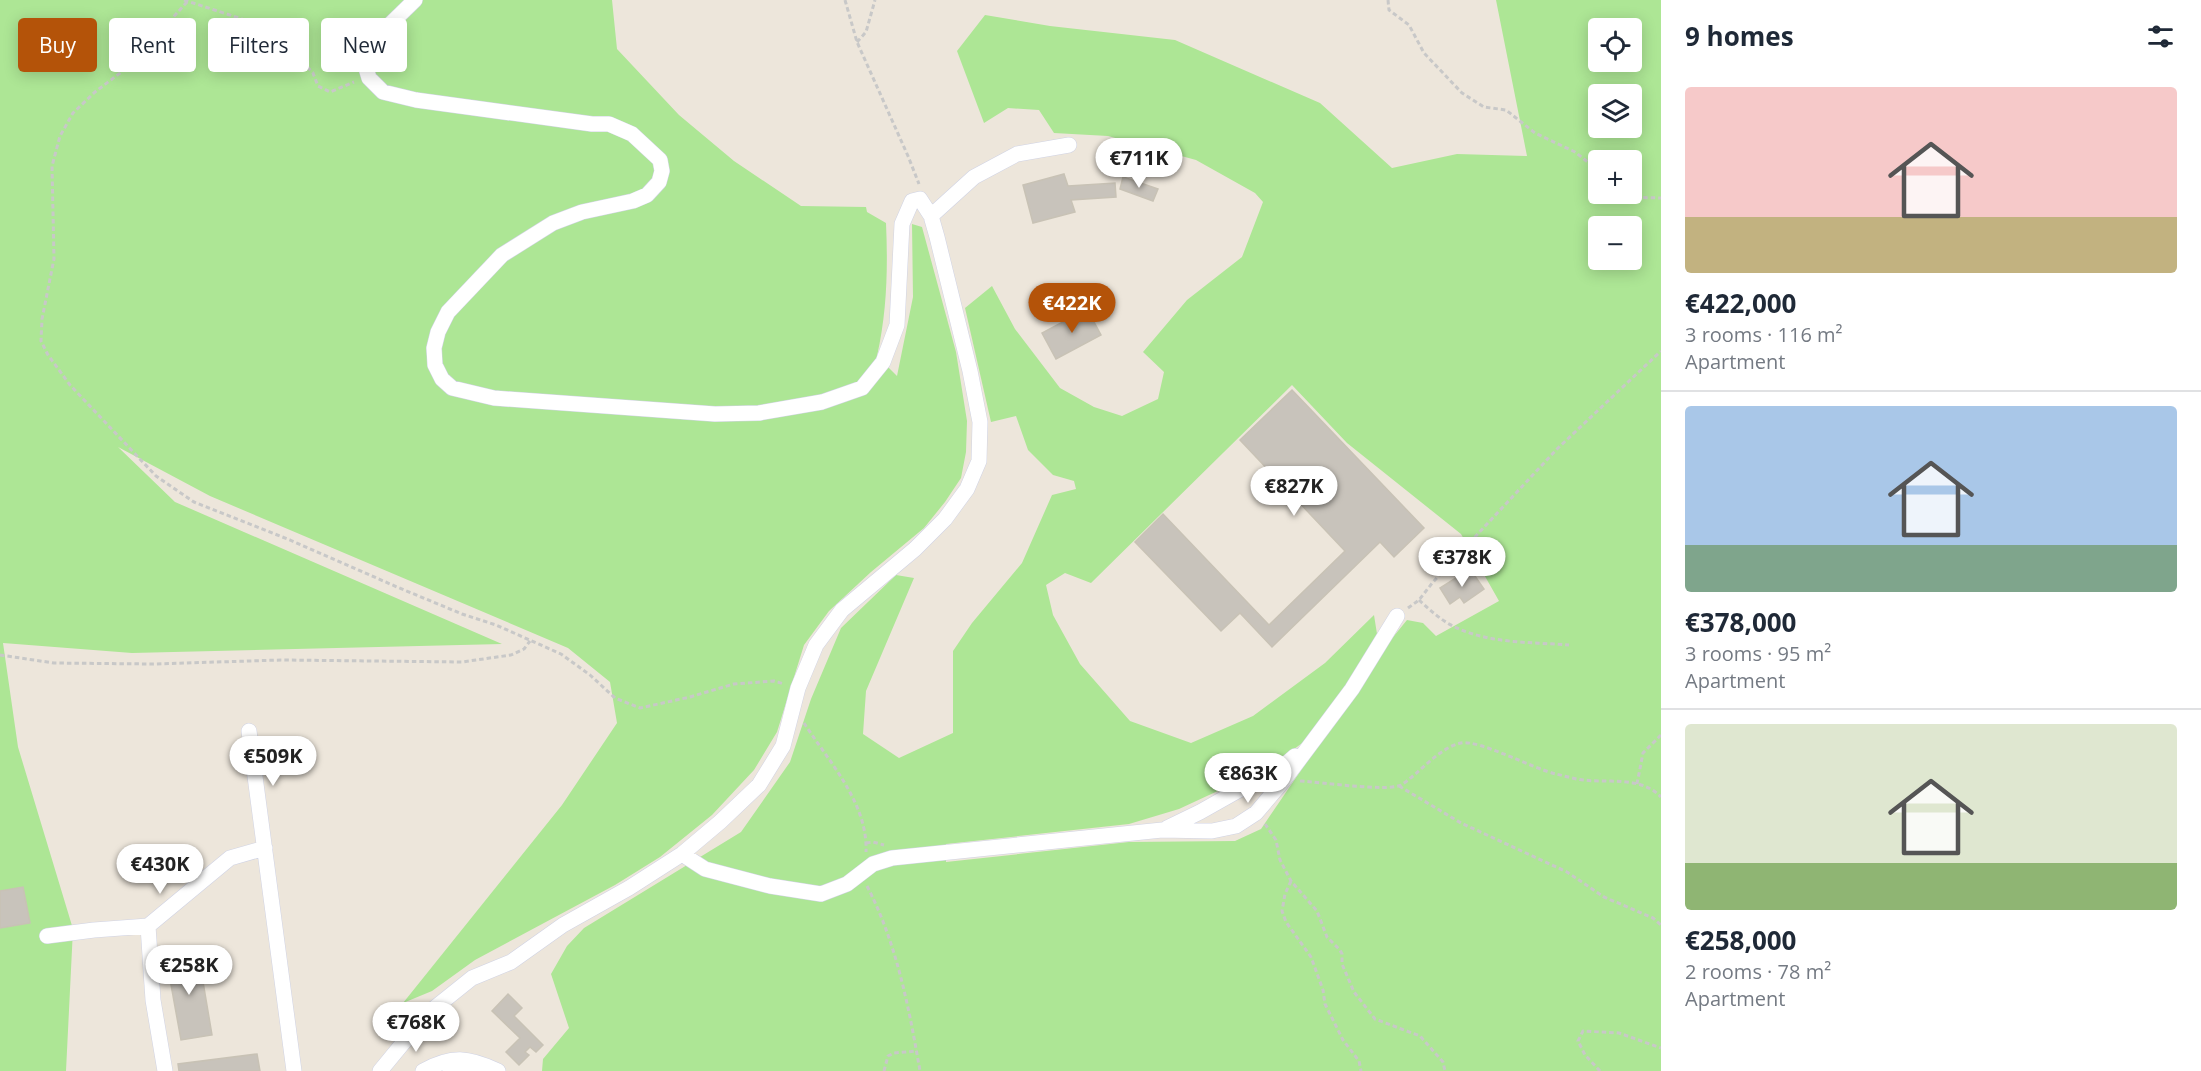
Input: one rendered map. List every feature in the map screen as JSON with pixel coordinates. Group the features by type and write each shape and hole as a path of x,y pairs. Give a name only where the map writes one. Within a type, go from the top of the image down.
{"street":[{"path":"380,1071 427,1014 472,978 511,962 563,925 629,888 682,854 720,822 759,784 783,746 798,688 816,645 842,610 915,549 945,519 967,489 979,461 980,423 970,371 932,216 920,199 912,201 902,224 897,325 883,362 862,388 822,402 759,413 726,414 494,398 452,388 442,379 435,365 434,348 438,332 448,312 502,255 554,223 647,195 659,182 662,171 660,160 632,134 609,124 592,124 416,100 383,92 369,78 366,56 377,37 415,0"},
{"path":"932,216 974,177 1017,154 1069,144"},
{"path":"682,854 705,869 770,886 821,894 847,884 873,864 892,858 1162,830 1212,831 1236,826 1256,813 1284,780 1352,689 1398,616"},
{"path":"249,731 294,1071"},
{"path":"1162,830 1200,812 1287,763 1311,743"},
{"path":"47,936 148,926 230,858 265,848"},
{"path":"148,926 153,1000 165,1071"},
{"path":"423,1071 441,1061 462,1059 498,1071"},
{"path":"450,1071 470,1071"}],"path":[{"path":"845,0 857,42 919,184 920,199"},
{"path":"857,42 866,32 875,0"},
{"path":"1388,0 1389,10 1409,25 1424,53 1462,93 1484,107 1506,110 1535,133 1575,152 1588,162"},
{"path":"369,78 330,92 318,86 313,73 300,59 248,21 185,1 128,67 95,92 73,113 60,136 52,166 54,259 42,319 42,340 48,355 70,385 156,476 194,502 290,540 462,614 496,625 561,654 590,675 615,698 640,708 734,684 774,681 798,688"},
{"path":"1642,197 1661,198"},
{"path":"1398,616 1419,600 1433,582 1557,449 1661,351"},
{"path":"1419,600 1457,628 1491,640 1569,645"},
{"path":"0,655 54,663 153,664 281,660 462,662 511,655 524,649 530,641"},
{"path":"792,714 802,720 858,807 866,832 866,851 861,873 876,902 896,957 921,1071"},
{"path":"1637,784 1643,753 1661,735"},
{"path":"1399,786 1434,757 1461,743 1490,749 1552,774 1653,788 1661,797"},
{"path":"1284,780 1377,787 1399,786 1461,823 1567,872 1604,897 1653,918 1661,925"},
{"path":"1256,813 1276,840 1280,860 1291,881 1317,911 1327,937 1342,954 1342,964 1351,987 1369,1012 1375,1019 1420,1036 1443,1062 1445,1071"},
{"path":"1291,881 1285,894 1282,911 1286,922 1311,957 1323,990 1325,1004 1343,1040 1359,1061 1361,1071"},
{"path":"1600,1071 1585,1055 1578,1041 1583,1031 1619,1033 1661,1048"},
{"path":"884,1071 888,1056 894,1053 917,1051"}],"green space":[{"path":"0,0 612,0 617,49 679,115 734,161 801,206 866,207 867,212 886,223 886,290 877,356 897,376 913,297 912,224 922,227 956,352 967,421 966,452 961,478 945,502 924,528 829,611 804,645 777,732 754,770 712,815 660,857 615,885 475,960 432,991 403,1003 562,805 617,723 610,682 568,648 210,496 118,447 175,502 502,644 132,653 3,643 18,747 73,929 66,1071 0,1071"},
{"path":"1496,0 1661,0 1661,1071 542,1071 543,1059 569,1028 551,974 567,946 584,928 741,832 790,762 811,699 841,628 896,575 914,578 866,691 863,734 899,758 953,733 953,651 972,623 1022,563 1052,495 1076,489 1074,481 1053,475 1028,450 1016,416 991,422 965,308 992,286 1015,329 1060,388 1094,407 1122,416 1158,399 1164,372 1143,352 1187,300 1242,257 1263,202 1255,193 1196,160 1108,136 1054,133 1039,110 1008,108 984,123 957,51 985,15 1050,26 1175,40 1320,103 1392,168 1457,154 1527,156","holes":["1292,385 1347,443 1461,534 1499,601 1436,636 1423,623 1407,620 1385,647 1261,829 1235,841 1129,842 946,862 946,844 1129,824 1179,809 1250,776 1279,760 1305,741 1341,694 1377,634 1374,615 1325,663 1253,716 1191,743 1130,721 1080,664 1053,615 1046,585 1065,573 1091,583"]}],"building":[{"path":"1064,174 1068,186 1115,183 1116,197 1071,200 1075,212 1033,223 1023,185"},
{"path":"1123,177 1158,189 1153,201 1120,189"},
{"path":"1087,309 1101,335 1056,359 1042,333"},
{"path":"1292,390 1424,528 1394,557 1380,542 1272,647 1240,613 1221,631 1135,542 1163,514 1269,625 1345,551 1240,440"},
{"path":"1470,569 1484,589 1464,603 1460,597 1450,604 1440,588"},
{"path":"23,887 30,923 0,928 0,891"},
{"path":"198,952 212,1035 181,1040 166,957"},
{"path":"508,994 522,1008 514,1016 543,1045 536,1052 530,1047 525,1052 529,1055 519,1065 506,1052 520,1038 492,1011"},
{"path":"257,1054 260,1071 179,1071 178,1064"}]}
